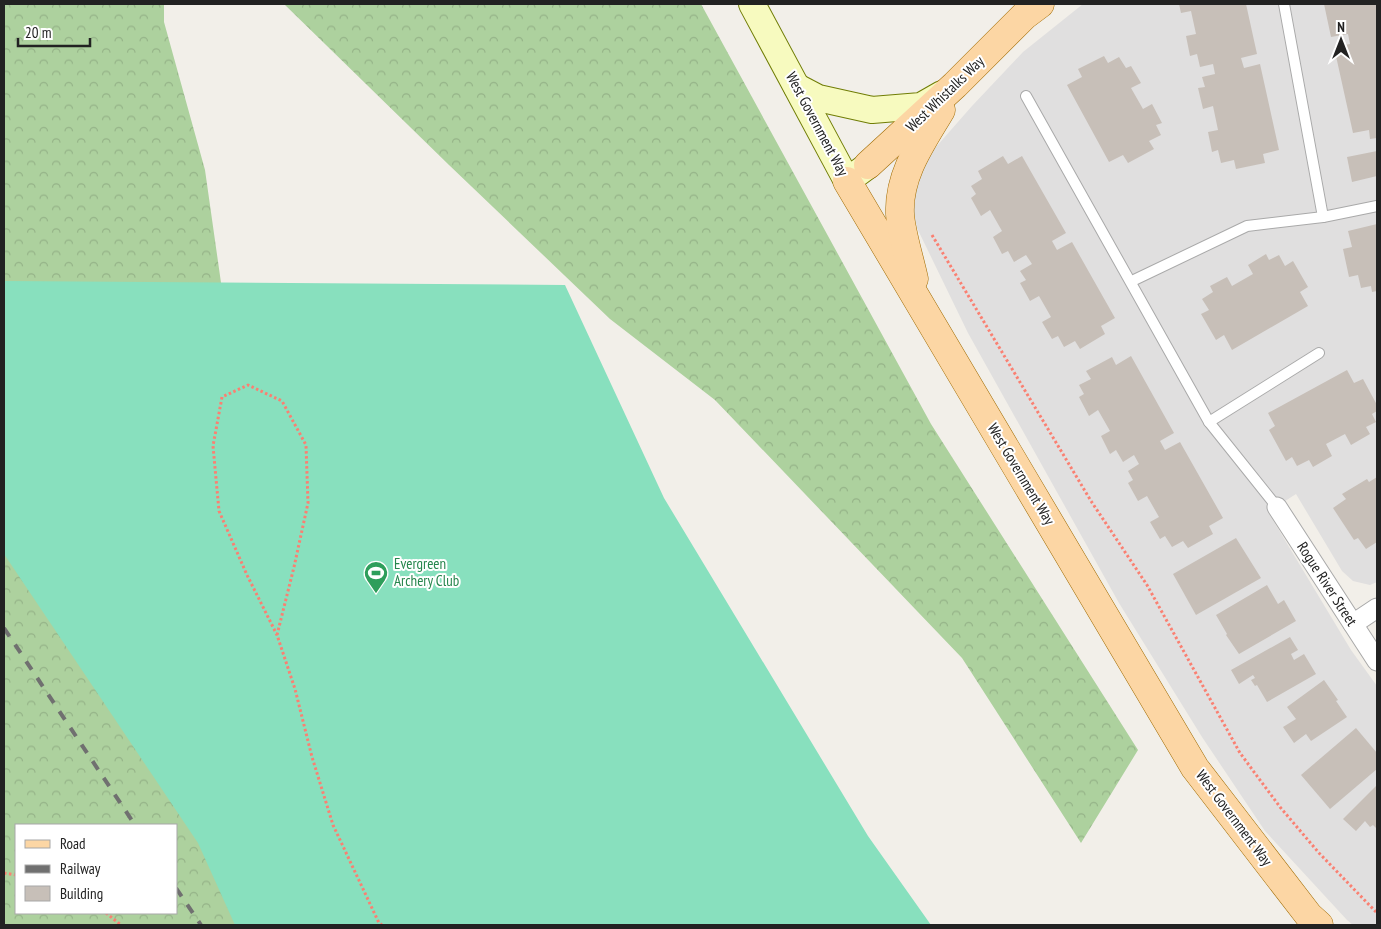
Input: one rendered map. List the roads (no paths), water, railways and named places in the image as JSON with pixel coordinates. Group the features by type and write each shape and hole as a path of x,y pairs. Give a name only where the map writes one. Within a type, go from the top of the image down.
{"main road":[{"name":"West Government Way","path":"752,4 797,87 858,173 919,302 1195,768 1309,916 1319,925"},
{"name":"West Whistalks Way","path":"858,173 955,85 1024,16 1040,4"},
{"path":"797,87 818,98 872,110 882,110 921,106 955,85"},
{"path":"919,302 900,214 902,187 912,159 955,85"}],"street":[{"name":"Rogue River Street","path":"1278,507 1377,661"},
{"path":"1352,624 1377,608"}],"lane":[{"path":"1284,4 1323,217"},
{"path":"1026,96 1209,422 1278,507"},
{"path":"1132,282 1246,226 1323,217 1377,206"},
{"path":"1209,422 1319,352"}],"railway":[{"path":"4,628 134,824"},
{"path":"178,891 201,925"}],"place":[{"name":"Evergreen Archery Club","path":"376,594"}]}
